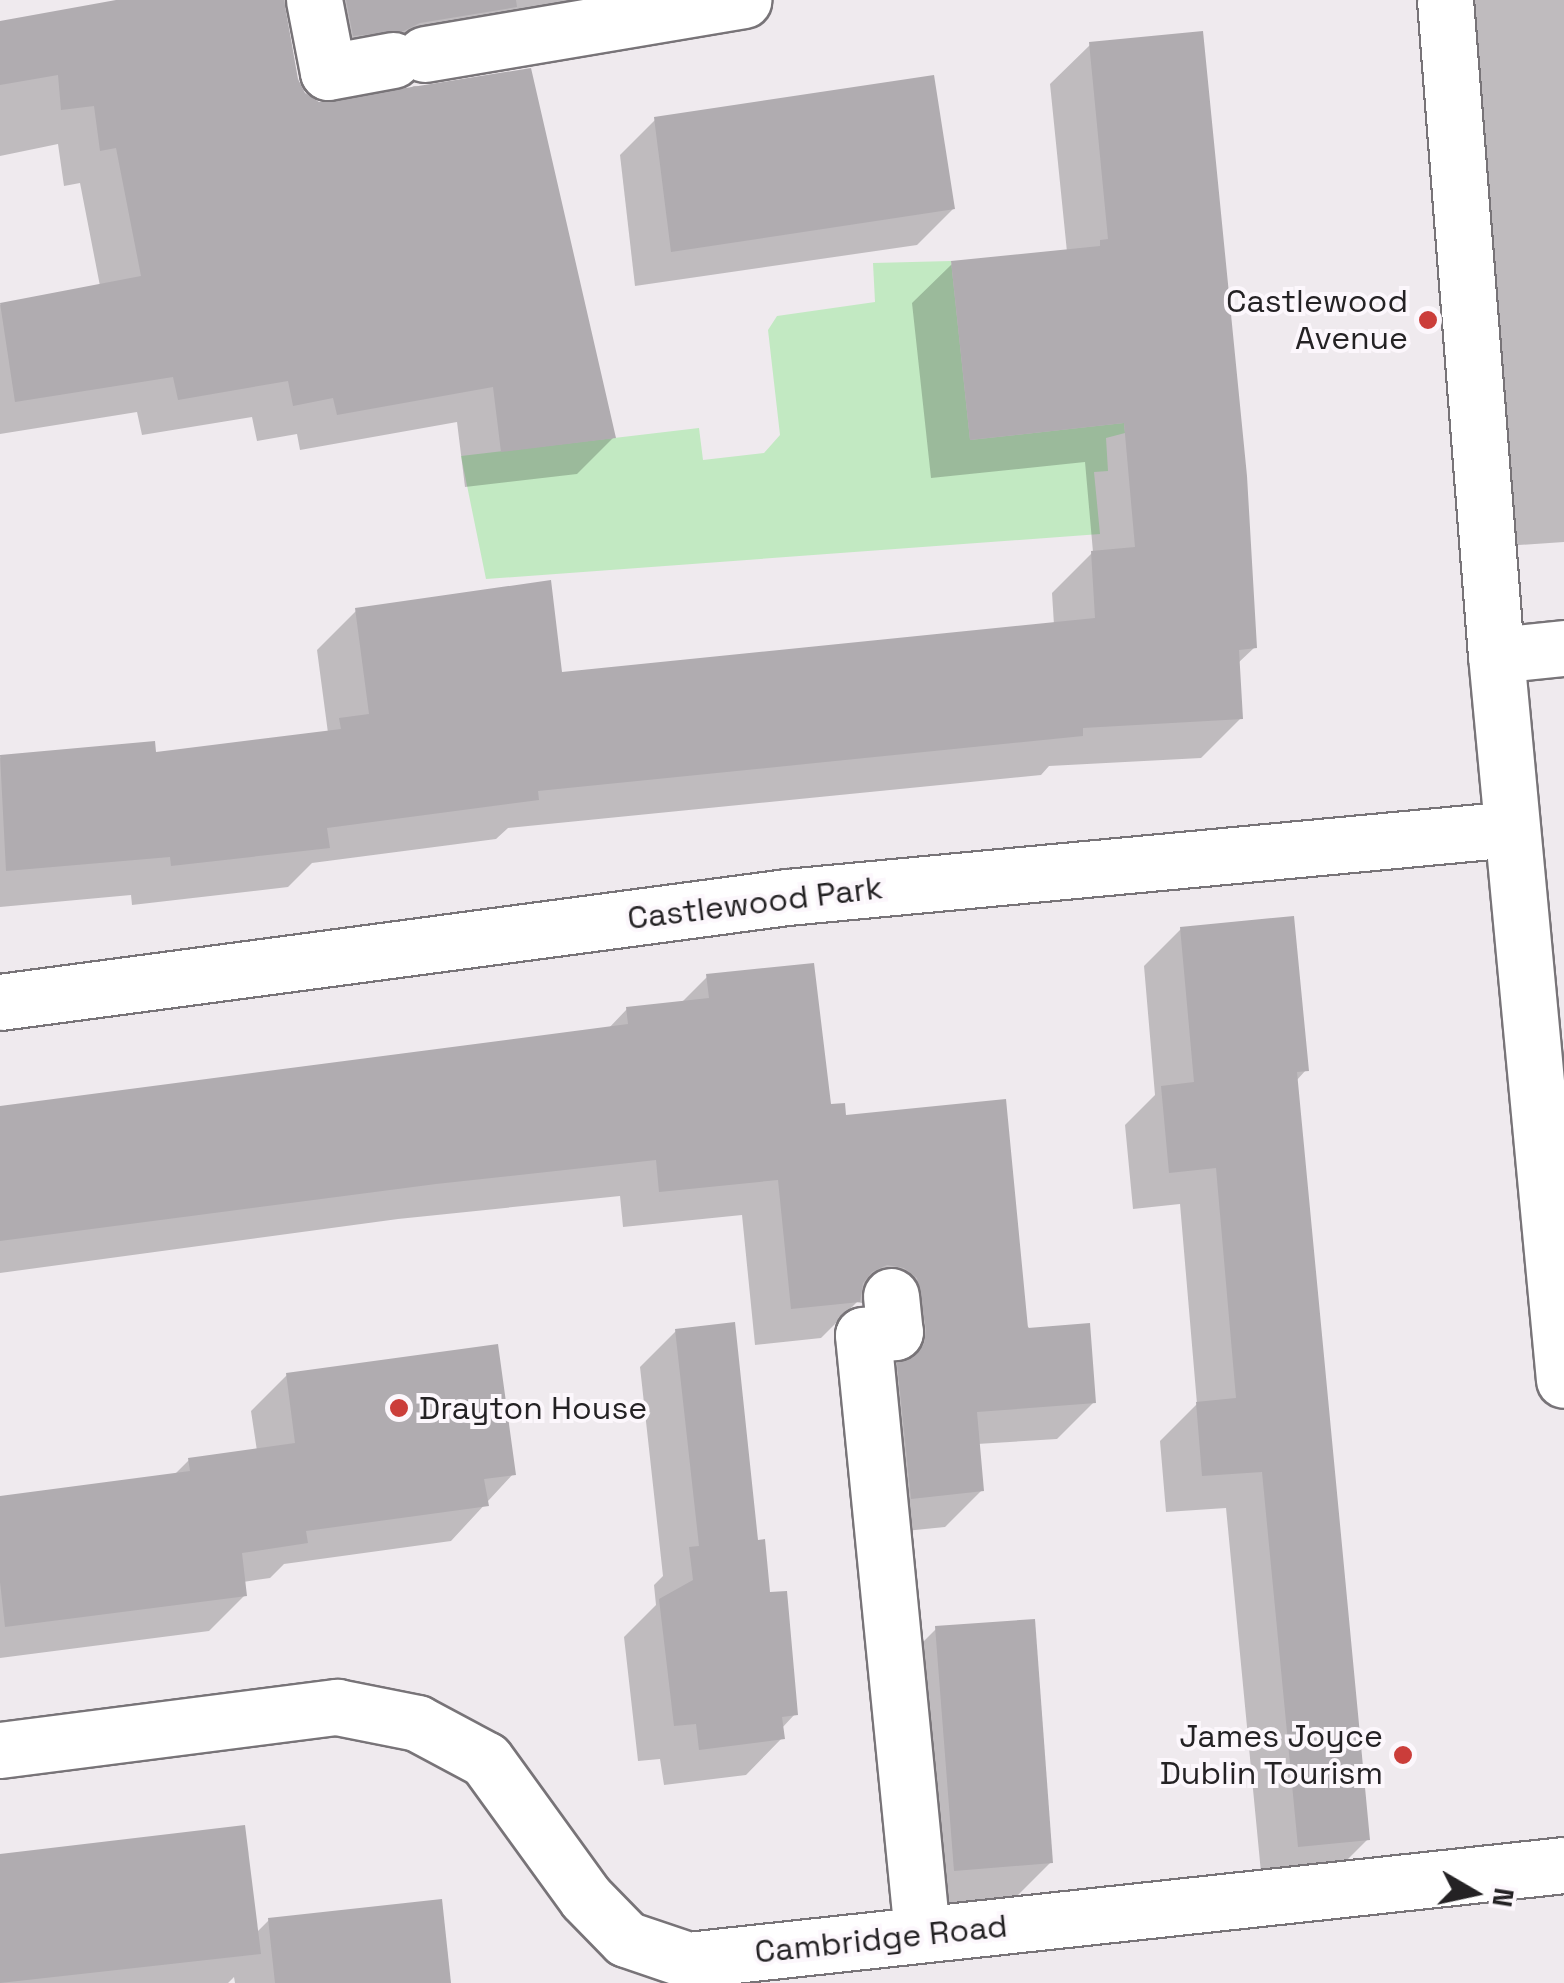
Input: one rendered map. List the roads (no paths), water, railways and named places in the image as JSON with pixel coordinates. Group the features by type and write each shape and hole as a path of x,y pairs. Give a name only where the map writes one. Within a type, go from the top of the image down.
{"street":[{"path":"314,0 328,72 743,0"},
{"path":"1445,0 1496,655 1564,1380"},
{"path":"1496,655 1564,648"},
{"name":"Castlewood Park","path":"0,1002 787,897 1512,829"},
{"path":"891,1952 863,1335 895,1332 892,1296"},
{"name":"Cambridge Road","path":"0,1750 337,1707 417,1723 486,1760 586,1898 626,1939 688,1960 891,1952 1564,1865"}],"place":[{"name":"Castlewood Avenue","path":"1428,320"},
{"name":"Drayton House","path":"399,1408"},
{"name":"James Joyce Dublin Tourism","path":"1403,1755"}]}
